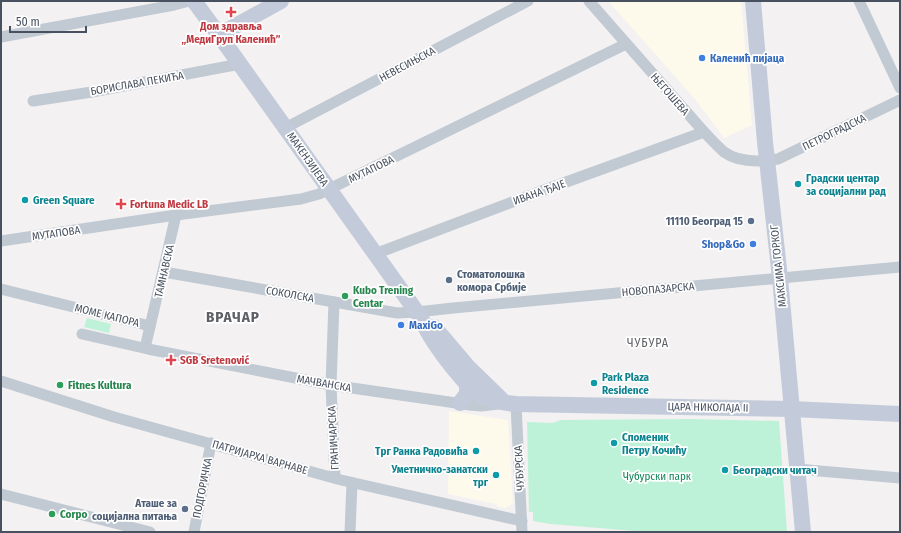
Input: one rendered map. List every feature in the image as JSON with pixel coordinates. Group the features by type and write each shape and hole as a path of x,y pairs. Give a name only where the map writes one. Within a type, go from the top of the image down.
{"main road":[{"name":"МАКЕНЗИЈЕВА","path":"194,1 220,34 285,128 419,315 427,331 445,358 467,384 480,395 510,403"},
{"path":"220,34 281,1"},
{"name":"МАКСИМА ГОРКОГ","path":"753,1 767,161 780,278 802,532"},
{"name":"МАКЕНЗИЈЕВА","path":"419,315 437,329 468,367 510,403"},
{"path":"460,403 467,394 467,384"},
{"name":"ЦАРА НИКОЛАЈА II","path":"510,403 791,409 900,414"}],"street":[{"path":"1,37 189,1"},
{"name":"НЕВЕСИЊСКА","path":"285,128 528,1"},
{"name":"ЊЕГОШЕВА","path":"588,1 704,132 723,151 734,157 747,160 767,161"},
{"path":"859,1 900,88"},
{"name":"МУТАПОВА","path":"1,241 176,215 301,199 329,190 626,44"},
{"name":"БОРИСЛАВА ПЕКИЋА","path":"34,101 92,92 240,64"},
{"name":"ПЕТРОГРАДСКА","path":"767,161 778,159 900,100"},
{"name":"ИВАНА ЂАЈЕ","path":"375,254 704,132"},
{"name":"ТАМНАВСКА","path":"150,326 164,272 176,215"},
{"name":"НОВОПАЗАРСКА","path":"419,315 468,306 900,266"},
{"name":"СОКОЛСКА","path":"164,272 397,313 419,315"},
{"name":"МОМЕ КАПОРА","path":"1,289 150,326 145,348"},
{"name":"ГРАНИЧАРСКА","path":"334,302 331,385 335,478"},
{"path":"82,334 145,348"},
{"name":"МАЧВАНСКА","path":"145,348 331,385 481,406 510,403"},
{"name":"ПАТРИЈАРХА ВАРНАВЕ","path":"1,381 114,417 335,478 522,526"},
{"name":"ЧУБУРСКА","path":"510,403 522,526"},
{"name":"ПОДГОРИЧКА","path":"194,532 211,443"},
{"path":"797,469 900,478"},
{"path":"350,532 352,482"},
{"path":"1,494 150,532"}],"shaded area":[{"name":"Каленић пијаца","path":"608,1 741,1 752,125 724,138 694,98"},
{"path":"449,411 508,420 513,503 506,508 498,507 496,504 448,494"}],"green space":[{"path":"87,318 111,324 109,333 84,327"},
{"name":"Чубурски парк","path":"691,419 779,421 787,532 647,532 550,524 533,521 533,512 529,512 527,422 552,423 561,420"}],"place":[{"name":"Дом здравља „МедиГруп Каленић”","path":"231,12"},
{"name":"Каленић пијаца","path":"702,58"},
{"name":"Градски центар за социјални рад","path":"798,184"},
{"name":"Green Square","path":"25,200"},
{"name":"Fortuna Medic LB","path":"121,204"},
{"name":"11110 Београд 15","path":"751,221"},
{"name":"Shop&Go","path":"753,244"},
{"name":"Стоматолошка комора Србије","path":"449,280"},
{"name":"Kubo Trening Centar","path":"345,296"},
{"name":"MaxiGo","path":"401,325"},
{"name":"SGB Sretenović","path":"171,360"},
{"name":"Park Plaza Residence","path":"594,383"},
{"name":"Fitnes Kultura","path":"60,385"},
{"name":"Споменик Петру Кочићу","path":"614,443"},
{"name":"Трг Ранка Радовића","path":"476,451"},
{"name":"Београдски читач","path":"725,470"},
{"name":"Уметничко-занатски трг","path":"496,475"},
{"name":"Аташе за социјална питања","path":"185,509"},
{"name":"Corpo","path":"52,514"}],"district":[{"name":"ВРАЧАР","path":"233,317"},
{"name":"ЧУБУРА","path":"648,343"}]}
